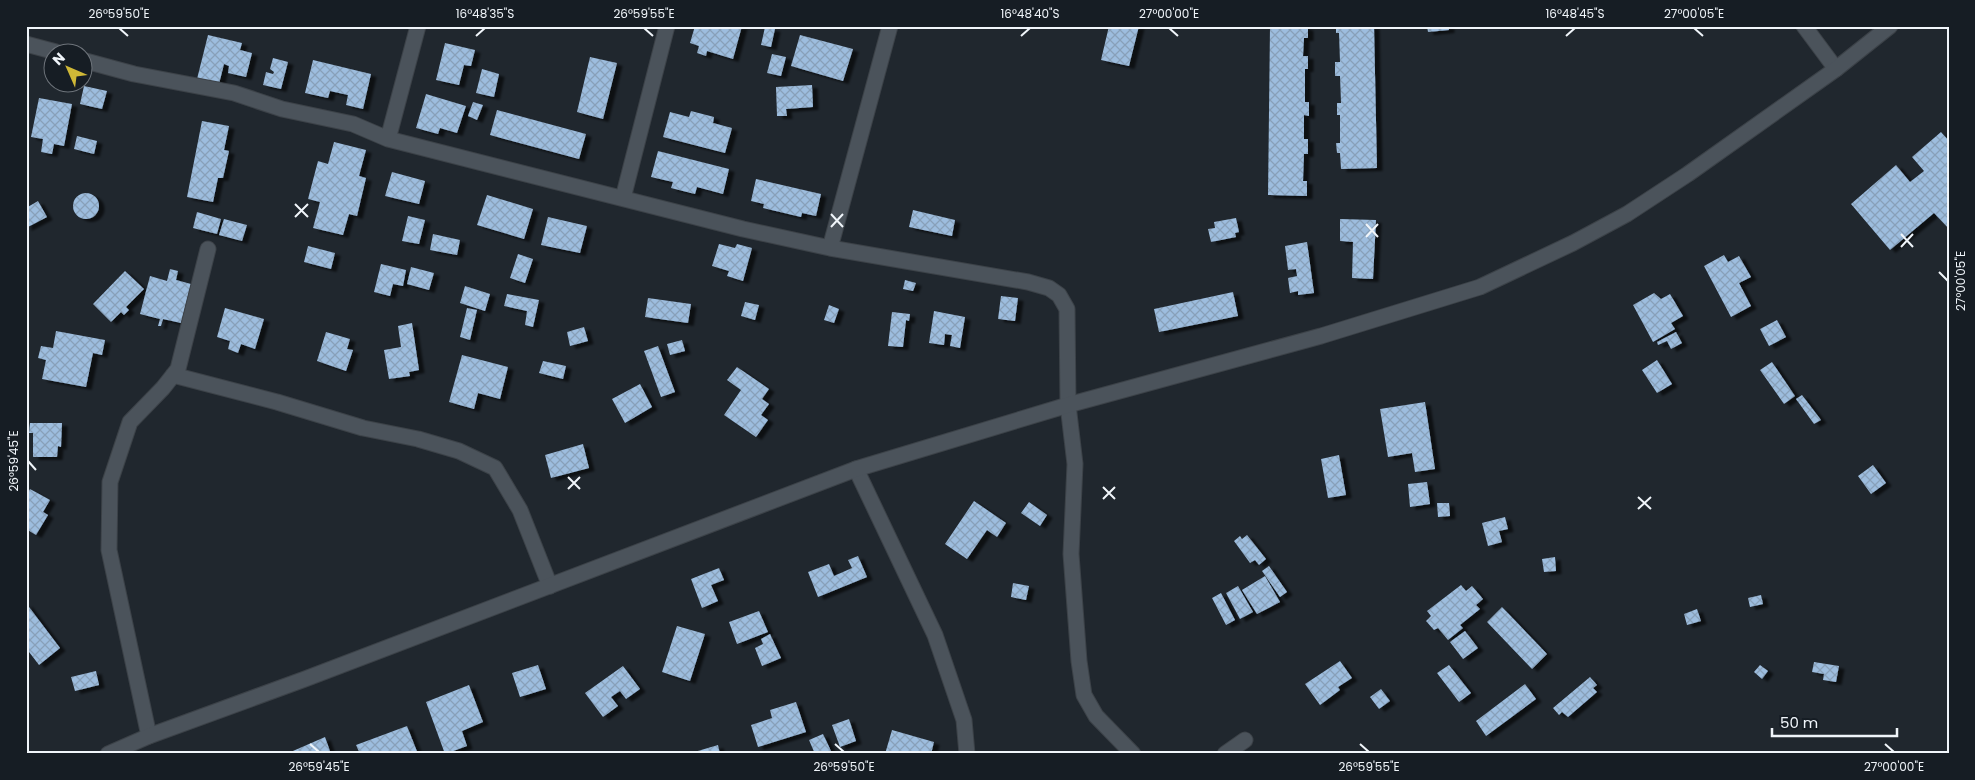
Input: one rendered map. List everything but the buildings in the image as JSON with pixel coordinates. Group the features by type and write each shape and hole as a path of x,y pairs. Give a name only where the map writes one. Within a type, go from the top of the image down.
{"street":[{"path":"388,139 418,26"},
{"path":"623,198 668,26"},
{"path":"830,248 890,26"},
{"path":"1804,26 1836,69"},
{"path":"108,754 149,736 856,469 1068,405 1321,336 1480,287 1574,243 1627,214 1688,174 1836,69 1890,26"},
{"path":"26,44 42,48"},
{"path":"92,63 134,74 234,93 282,109 352,124 388,139 743,229 830,248 1028,282 1053,290 1059,294 1068,309 1068,405 1075,464 1071,554 1078,661 1084,695 1096,716 1133,754"},
{"path":"149,736 109,550 110,482 130,422 178,368 208,249"},
{"path":"173,375 277,402 363,428 418,439 459,451 495,468 520,510 550,586"},
{"path":"856,469 935,635 964,720 967,754"},
{"path":"1225,754 1245,740"}]}
